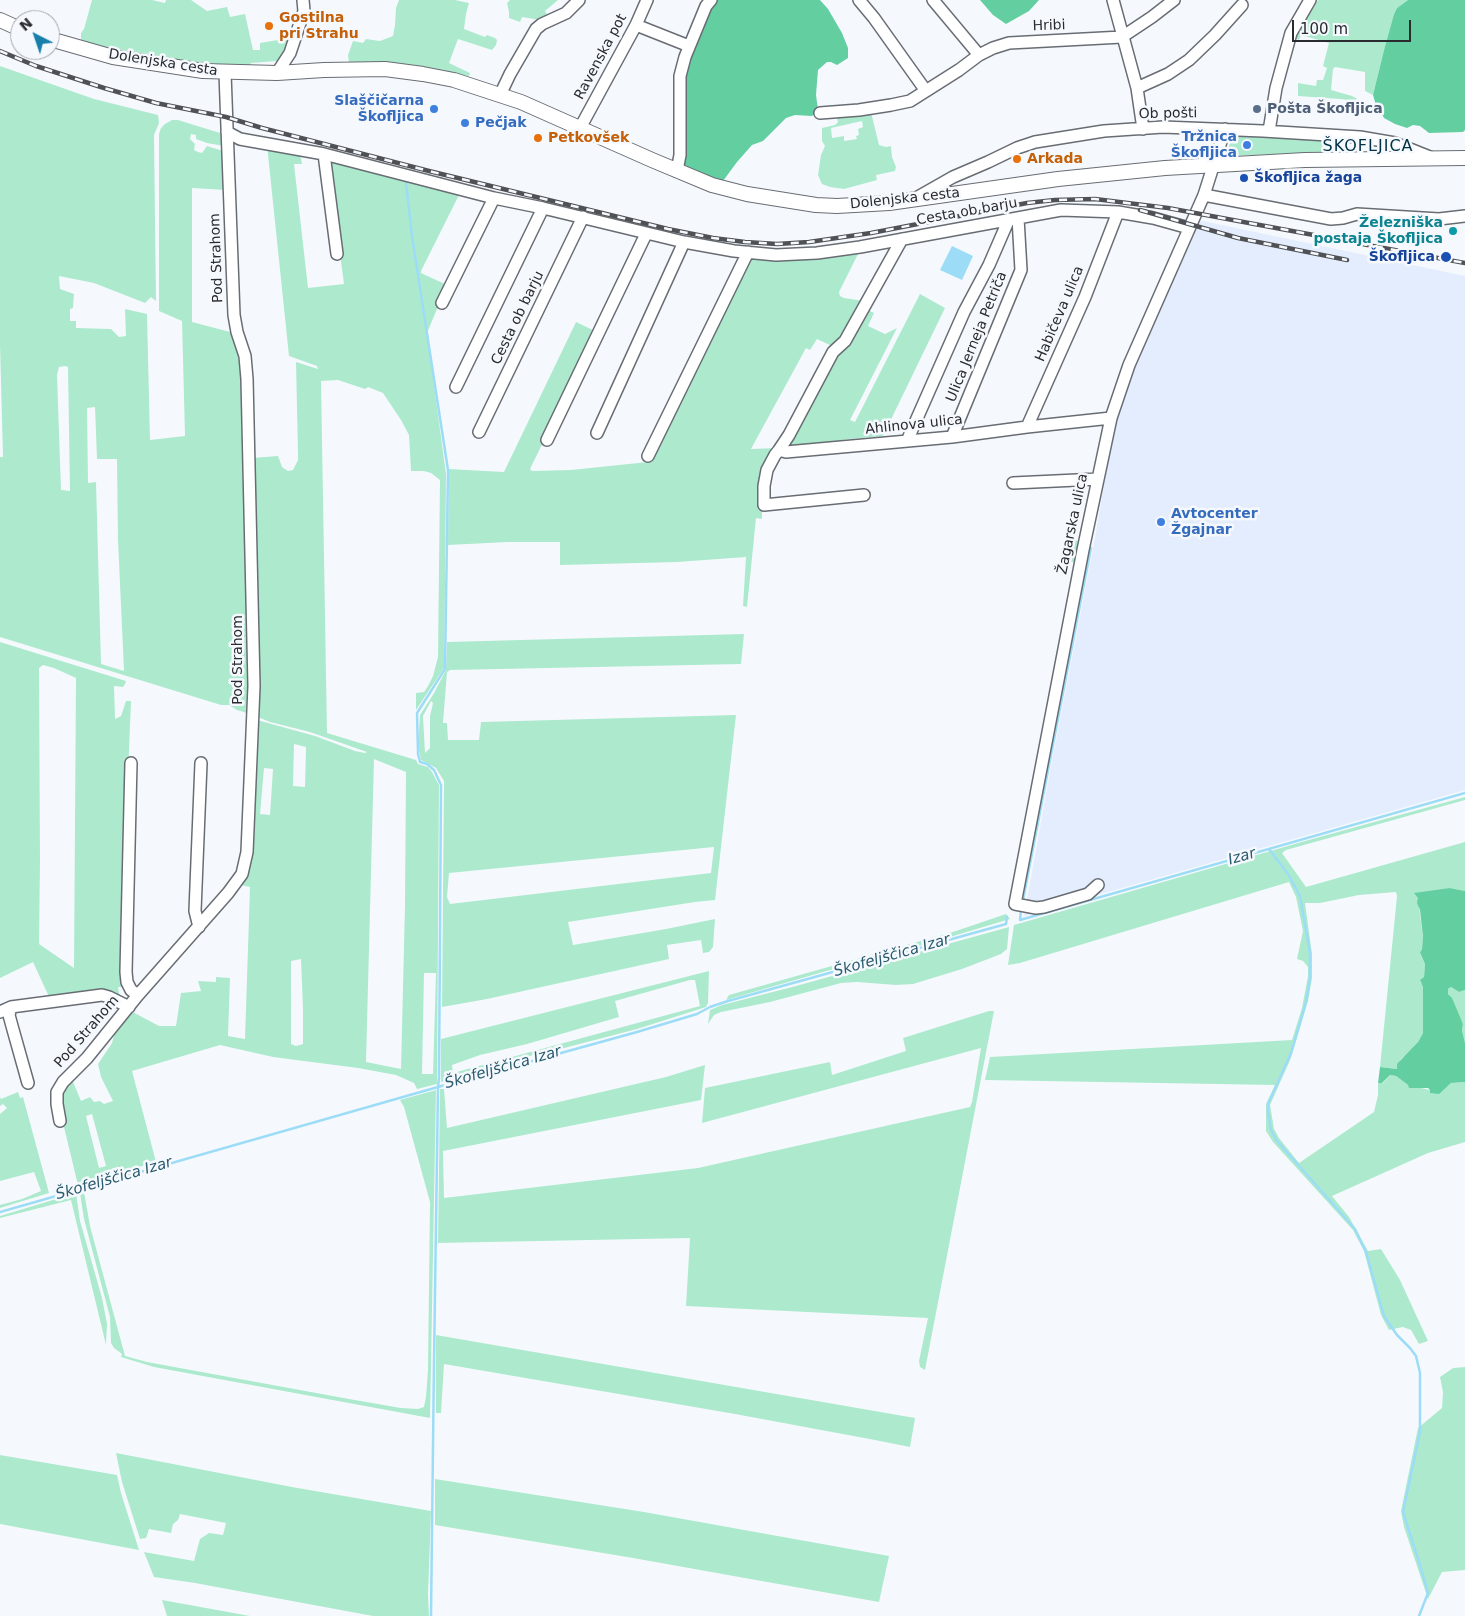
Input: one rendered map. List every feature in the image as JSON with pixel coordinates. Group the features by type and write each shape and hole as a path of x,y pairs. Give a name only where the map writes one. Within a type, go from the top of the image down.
{"main road":[{"name":"Dolenjska cesta","path":"60,42 113,58 167,67 225,73 385,69 454,80 500,94 542,110 677,171 712,184 746,194 816,205 881,204 1058,179 1165,168 1304,160 1465,158"}],"street":[{"path":"277,73 290,53 304,11 303,0"},
{"path":"500,94 536,29 542,24 566,13 579,0"},
{"name":"Ravenska pot","path":"580,128 636,25 647,0"},
{"path":"677,171 680,156 680,76 689,46 706,6 711,0"},
{"path":"859,0 926,91"},
{"path":"933,0 979,55"},
{"path":"1113,0 1137,88 1142,129"},
{"path":"1122,37 1174,0"},
{"path":"1269,131 1276,88 1291,33 1310,0"},
{"path":"1137,88 1168,74 1189,60 1242,5"},
{"path":"636,25 689,46"},
{"name":"Hribi","path":"820,113 891,105 910,100 959,70 979,55 1009,43 1122,37"},
{"name":"Pod Strahom","path":"60,1121 56,1104 57,1092 63,1082 87,1058 138,995 228,893 242,874 246,852 254,718 254,644 247,379 245,356 234,316 225,73"},
{"name":"Ob pošti","path":"912,200 953,177 1017,148 1035,142 1104,131 1163,127 1360,137 1395,143 1436,159"},
{"name":"Žagarska ulica","path":"1098,885 1088,894 1044,907 1036,908 1015,904 1083,550 1111,418 1129,366 1204,195 1225,129"},
{"name":"Cesta ob barju","path":"227,132 240,139 324,154 494,198 583,217 646,234 684,242 776,255 817,253 860,247 1061,210 1118,212 1153,218 1189,228"},
{"path":"324,154 337,254"},
{"path":"1204,195 1307,216 1331,219 1357,214 1439,219 1465,216"},
{"path":"442,302 494,198"},
{"name":"Cesta ob barju","path":"456,387 543,208"},
{"name":"Habičeva ulica","path":"1027,427 1085,297 1118,212"},
{"name":"Cesta ob barju","path":"479,432 583,217"},
{"path":"907,441 964,312 1013,218"},
{"name":"Ulica Jerneja Petriča","path":"952,437 1021,270 1013,218"},
{"path":"547,440 646,234"},
{"path":"864,495 764,505 764,486 767,470 789,435 833,352 845,341 902,239"},
{"path":"596,433 684,242"},
{"path":"648,456 748,252"},
{"name":"Ahlinova ulica","path":"779,450 786,452 952,437 1111,418"},
{"path":"1012,482 1098,479"},
{"path":"199,927 196,911 201,763"},
{"path":"131,764 126,972 127,982 131,990 138,995"},
{"path":"28,1083 9,1015 5,1009 102,995 129,1007"}],"shaded area":[{"path":"1198,220 1465,276 1465,790 1024,916 1116,417 1127,381"}],"green space":[{"path":"92,0 152,0 165,3 166,0 191,0 207,11 227,7 230,17 245,14 253,50 260,50 260,43 290,38 281,59 251,63 250,65 223,66 197,64 140,56 81,41 81,33 84,29"},
{"path":"399,0 455,0 469,3 464,29 485,37 487,35 495,38 497,40 496,45 492,50 458,39 449,63 470,73 469,76 412,65 371,62 349,63 348,55 353,41 363,43 366,39 380,41 393,36 396,8"},
{"path":"510,0 558,0 545,11 549,18 540,20 522,17 520,22 509,18 507,3"},
{"path":"713,0 820,0 828,9 842,33 848,48 848,58 837,65 827,62 818,70 816,95 818,110 812,116 795,115 786,118 763,141 752,145 723,181 685,166 681,140 681,73"},
{"path":"980,0 1039,0 1029,11 1006,24 993,15"},
{"path":"1318,0 1408,0 1397,8 1394,14 1373,95 1365,91 1365,72 1335,67 1333,69 1331,90 1352,96 1357,101 1298,96 1298,83 1316,86 1317,80 1323,80 1327,68 1323,66 1329,43 1301,35 1299,40 1294,38"},
{"path":"1408,0 1465,0 1465,130 1463,132 1429,133 1420,126 1413,125 1407,128 1395,124 1384,118 1375,102 1373,95 1394,14 1397,8"},
{"path":"0,66 94,99 158,115 159,123 154,135 156,301 151,297 145,303 94,283 59,276 60,289 74,294 73,308 70,309 70,321 76,321 76,328 111,329 119,337 126,336 125,309 147,314 150,440 185,436 182,321 159,311 159,134 165,124 172,120 178,120 220,133 223,136 224,146 196,139 196,135 191,134 190,139 195,144 194,150 198,152 202,153 207,146 223,151 226,190 192,188 192,322 234,333 243,362 250,712 237,710 229,705 221,705 0,637 0,457 3,457 0,345","holes":["59,367 68,367 70,491 61,490 57,375","95,407 97,459 117,459 118,540 124,671 101,664 96,482 88,483 87,408"]},
{"path":"871,112 879,145 891,146 892,157 896,167 895,171 876,175 877,180 844,189 822,184 818,175 821,155 825,146 822,141 822,128 835,125 838,122 836,115","holes":["862,121 863,127 858,129 859,135 856,136 857,139 844,141 844,136 832,138 831,128"]},
{"path":"1236,135 1323,139 1324,152 1230,156 1227,152 1232,137"},
{"path":"267,145 300,152 302,164 294,164 308,288 344,284 329,160 461,191 421,271 421,273 447,285 427,333 446,474 445,587 444,668 416,710 416,693 424,692 428,686 438,657 440,480 431,473 411,471 409,435 383,393 368,387 365,389 338,380 321,381 327,733 416,760 418,764 428,767 439,785 437,1084 417,1089 414,1083 396,1075 273,1057 220,1045 132,1071 156,1162 78,1185 62,1119 62,1086 71,1077 81,1101 90,1097 94,1102 100,1101 104,1104 113,1101 101,1077 98,1064 112,1043 115,1032 129,1010 159,1026 176,1026 181,993 201,991 198,981 216,982 216,977 230,978 228,1036 245,1039 250,887 240,885 257,720 315,736 355,751 367,752 310,732 270,722 258,717 256,714 252,458 278,456 282,467 288,471 293,470 298,460 296,362 318,369 317,366 289,356","holes":["294,744 306,747 305,787 293,786","374,759 406,772 401,1069 366,1062","264,768 273,769 270,815 260,814","301,959 303,1044 296,1046 291,1044 291,961","424,973 436,973 433,1074 422,1074","92,1114 106,1166 99,1168 86,1116"]},
{"path":"860,250 839,292 840,296 844,298 864,301 842,340 832,346 817,339 810,350 806,348 751,449 777,448 762,495 762,519 756,518 747,607 743,606 746,557 677,562 560,565 560,542 448,545 449,469 504,472 576,322 597,332 530,469 532,471 571,470 648,462 751,257"},
{"path":"920,294 945,308 883,436 849,439 791,449 786,445 840,348 866,309 874,313 868,326 885,334 897,328 850,420 855,422"},
{"path":"1067,541 1078,541 1074,562 1065,562"},
{"path":"744,634 741,664 450,670 447,672 443,723 447,723 448,740 479,740 481,722 736,715 715,900 568,922 573,945 715,919 713,947 709,952 703,953 701,940 667,945 669,959 442,1007 444,781 436,768 421,760 418,746 420,715 446,670 447,642","holes":["431,701 433,703 430,716 430,748 425,753 423,716","714,847 711,873 450,904 447,897 449,873"]},
{"path":"0,642 126,681 123,687 114,686 115,719 121,716 126,701 131,701 124,987 118,987 120,999 50,999 33,962 0,978","holes":["43,665 76,678 74,968 39,944 39,668"]},
{"path":"1465,797 1465,800 1286,850 1282,853 1306,887 1465,842 1465,891 1450,888 1418,898 1423,938 1420,954 1425,964 1424,977 1420,981 1423,986 1424,1025 1423,1033 1418,1042 1401,1059 1397,1069 1380,1067 1396,892 1359,895 1320,903 1305,903 1312,954 1312,978 1308,1001 1291,1058 1270,1105 1274,1129 1299,1163 1374,1112 1378,1095 1378,1083 1383,1083 1390,1075 1396,1076 1408,1085 1430,1090 1446,1087 1451,1083 1465,1082 1465,1142 1428,1153 1332,1196 1349,1217 1368,1251 1381,1249 1400,1280 1428,1341 1419,1344 1411,1330 1403,1327 1389,1330 1381,1315 1364,1251 1353,1230 1273,1142 1266,1131 1266,1104 1275,1085 985,1080 990,1057 1292,1040 1302,1008 1308,967 1303,961 1297,959 1303,931 1296,897 1289,882 1008,965 1014,925"},
{"path":"1450,888 1465,891 1465,990 1459,992 1451,987 1448,989 1448,994 1452,998 1463,1024 1465,1082 1451,1083 1439,1094 1430,1093 1428,1088 1409,1088 1408,1085 1396,1076 1390,1075 1382,1083 1378,1083 1380,1067 1397,1069 1397,1064 1418,1042 1423,1033 1423,987 1420,980 1424,977 1425,964 1420,953 1423,937 1420,910 1417,903 1418,898 1414,893"},
{"path":"1006,914 1010,919 726,1000 729,995 956,931"},
{"path":"1009,927 1007,949 1001,954 962,969 913,984 841,983 770,1002 721,1012 714,1015 708,1024 710,1010 722,1005"},
{"path":"709,971 708,1003 706,1007 637,1029 536,1054 441,1082 441,1039","holes":["695,980 700,1006 453,1073 452,1065 480,1055 527,1044 619,1017 615,1001"]},
{"path":"1451,987 1459,992 1465,990 1465,1043 1462,1030 1463,1024 1448,994 1448,989"},
{"path":"994,1011 925,1370 920,1367 919,1361 928,1318 686,1306 690,1238 438,1243 440,1089 444,1089 447,1128 666,1077 705,1065 701,1100 443,1151 444,1198 698,1168 970,1107 981,1048 702,1123 705,1088 830,1062 832,1075 906,1051 903,1038"},
{"path":"436,1090 430,1418 154,1367 121,1357 122,1354 111,1343 110,1317 84,1219 80,1193 84,1192 90,1226 125,1356 147,1362 401,1408 418,1409 424,1407 428,1370 430,1202 404,1107 400,1100"},
{"path":"18,1092 20,1098 23,1097 49,1193 0,1208 0,1205 41,1191 34,1172 0,1181 0,1114 7,1108 3,1104 0,1106 0,1097 1,1099"},
{"path":"76,1193 80,1221 102,1298 107,1324 106,1345 71,1200 0,1218 0,1216"},
{"path":"436,1335 915,1418 910,1447 735,1414 444,1364 441,1413 436,1413"},
{"path":"1465,1367 1465,1570 1442,1572 1428,1599 1404,1527 1401,1511 1418,1428 1442,1408 1443,1392 1440,1377 1453,1368"},
{"path":"116,1453 292,1487 431,1511 429,1616 373,1616 154,1577 144,1552 194,1561 200,1539 209,1533 223,1535 226,1523 180,1514 178,1520 173,1524 171,1533 149,1529 146,1538 140,1539 122,1482"},
{"path":"0,1455 117,1475 139,1550 0,1524"},
{"path":"435,1479 644,1512 889,1556 879,1602 435,1525"},
{"path":"162,1600 250,1616 167,1616"}],"water":[{"path":"952,246 973,256 962,280 940,270"}],"waterway":[{"path":"406,183 412,236 448,470 445,669 417,713 418,754 420,762 427,764 434,770 441,785 439,1078 431,1616"},
{"path":"1023,900 1091,548"},
{"name":"Izar","path":"1021,909 1020,920 1465,793"},
{"path":"1269,849 1288,874 1300,896 1310,953 1310,979 1306,1002 1291,1053 1268,1104 1271,1130 1277,1141 1355,1229 1366,1252 1384,1316 1397,1335 1416,1356 1420,1373 1420,1432 1403,1512 1428,1593 1419,1616"},
{"name":"Škofeljščica Izar","path":"0,1212 637,1032 697,1014 728,1001 1006,924 1007,917"}],"railway":[{"path":"0,51 36,66 156,103 226,117 429,171 668,229 713,238 777,244 809,242 871,233 1027,203 1095,199 1168,208 1465,263"},
{"path":"1140,210 1238,238 1347,260"}],"place":[{"name":"Gostilna pri Strahu","path":"269,26"},
{"name":"Slaščičarna Škofljica","path":"434,109"},
{"name":"Pošta Škofljica","path":"1257,109"},
{"name":"Pečjak","path":"465,123"},
{"name":"Petkovšek","path":"538,138"},
{"name":"Tržnica Škofljica","path":"1247,145"},
{"name":"Arkada","path":"1017,159"},
{"name":"Škofljica žaga","path":"1244,178"},
{"name":"Železniška postaja Škofljica","path":"1453,231"},
{"name":"Škofljica","path":"1446,257"},
{"name":"Avtocenter Žgajnar","path":"1161,522"}],"district":[{"name":"ŠKOFLJICA","path":"1368,147"}]}
